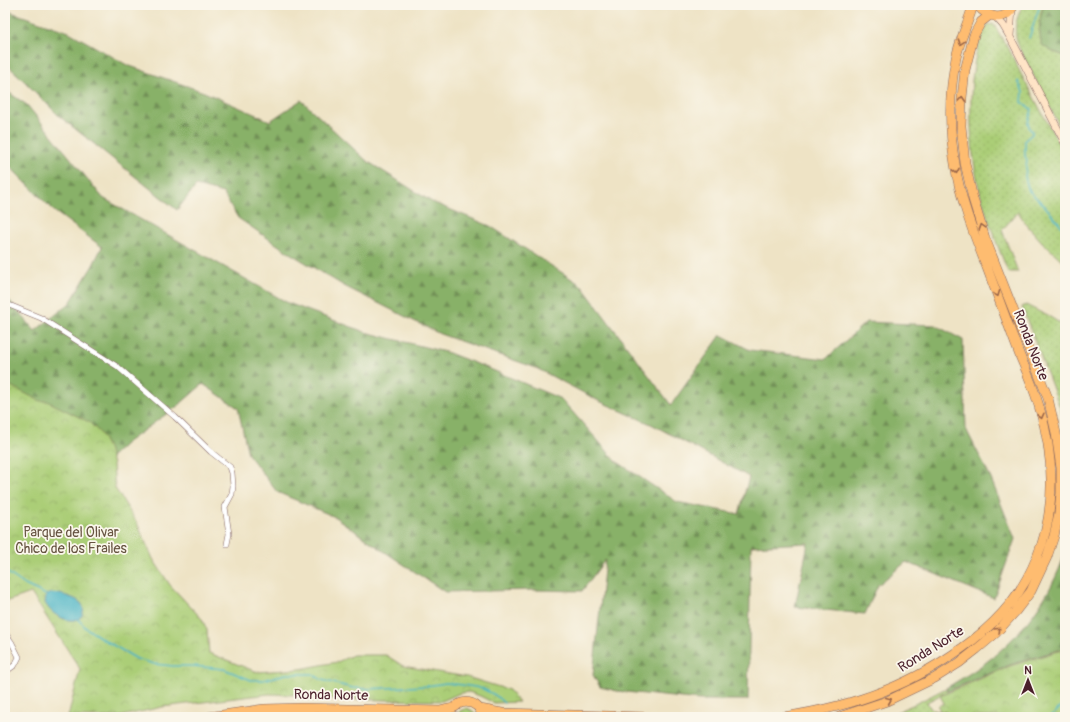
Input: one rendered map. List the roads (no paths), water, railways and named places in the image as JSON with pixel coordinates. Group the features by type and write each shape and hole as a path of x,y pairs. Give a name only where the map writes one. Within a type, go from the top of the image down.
{"highway":[{"name":"Ronda Norte","path":"783,717 807,714 864,699 907,681 929,670 949,657 985,631 1002,614 1026,581 1042,546 1050,510 1051,493 1050,458 1045,430 1030,380 973,233 961,193 955,165 952,140 952,83 956,57 973,5"},
{"path":"978,5 981,10 993,16"},
{"name":"Ronda Norte","path":"839,717 887,701 935,678 959,663 977,649 996,633 1031,591 1048,557 1054,536 1059,513 1061,493 1061,468 1056,433 1048,398 985,238 973,199 965,163 962,126 962,98 965,70 974,36 981,22 993,16 1003,16 1013,7"},
{"name":"Ronda Norte","path":"208,717 264,709 310,708 440,711 454,708 460,703 468,702 475,704 482,713 646,717"},
{"path":"450,717 450,714 454,708"}],"main road":[{"path":"1010,37 1013,7"},
{"path":"993,16 1003,24 1065,143"}],"street":[{"path":"5,302 9,306 41,318 118,367 175,417 211,452 230,467 233,486 232,494 225,507 229,534 227,544"},
{"path":"5,633 19,657 15,665 5,672"}],"water":[{"path":"51,593 59,594 80,602 83,609 82,616 78,619 71,620 64,619 54,613 45,603 46,595"}],"waterway":[{"path":"1029,38 1040,5"},
{"path":"1018,81 1023,92 1022,102 1032,109 1028,122 1032,134 1025,140 1025,156 1027,160 1025,177 1029,191 1044,205 1065,230"},
{"path":"5,571 25,585 46,595"},
{"path":"78,619 86,628 106,641 137,659 154,664 224,669 251,680 263,680 286,674 313,674 322,680 353,688 366,689 426,686 446,683 481,688 495,695 504,703"},
{"path":"1050,717 1065,702"}],"park label":[{"name":"Parque del Olivar Chico de los Frailes","path":"71,540"}]}
